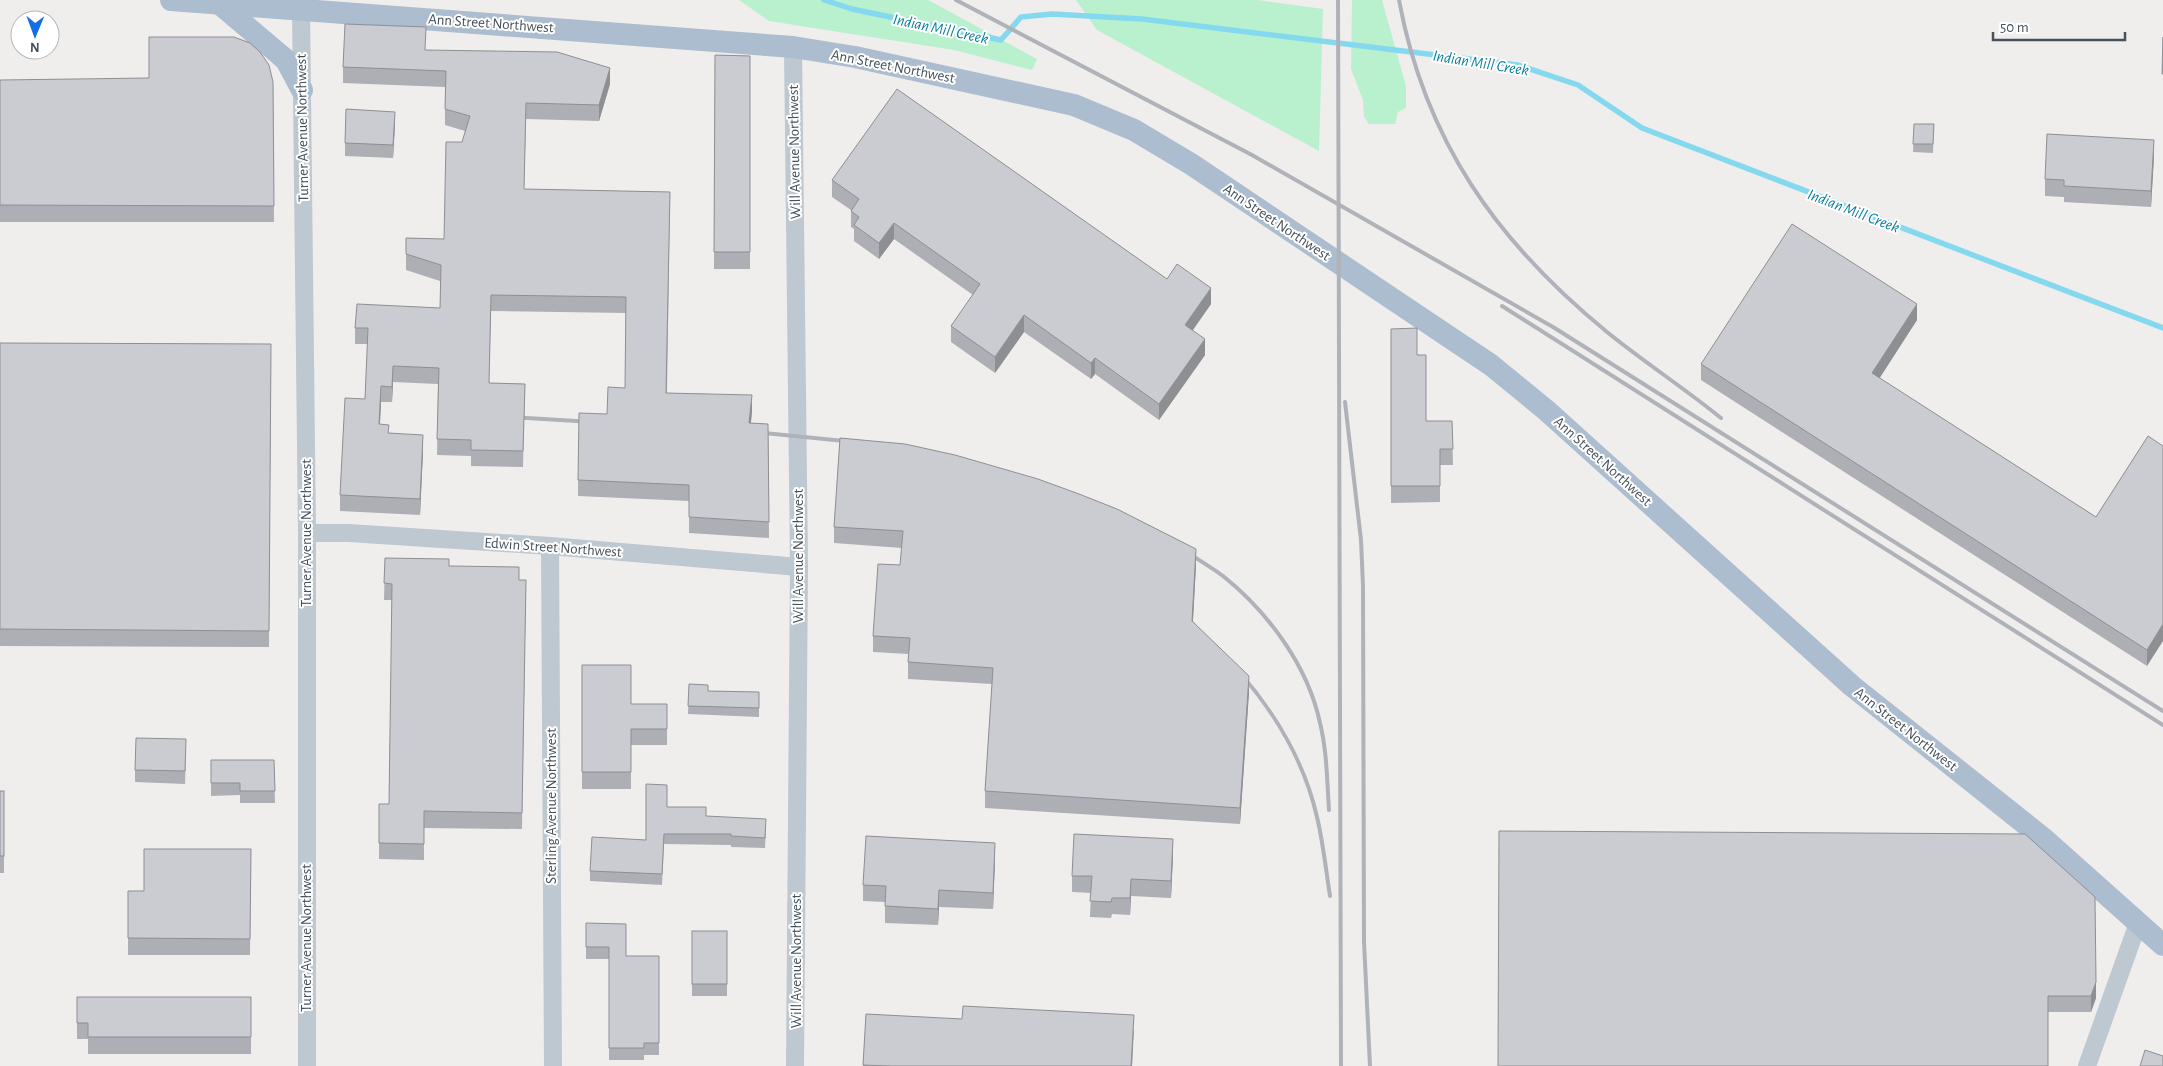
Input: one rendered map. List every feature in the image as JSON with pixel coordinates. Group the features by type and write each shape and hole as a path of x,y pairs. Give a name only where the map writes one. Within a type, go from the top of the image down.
{"main road":[{"name":"Ann Street Northwest","path":"171,0 220,4 299,4 793,47 855,57 1074,105 1134,130 1191,164 1491,365 1546,410 1852,686 2020,819 2163,945"},
{"path":"220,4 286,60 302,90"}],"street":[{"name":"Turner Avenue Northwest","path":"299,4 302,90 307,533 307,1066"},
{"name":"Will Avenue Northwest","path":"793,47 799,567 795,1066"},
{"name":"Edwin Street Northwest","path":"307,533 349,533 550,546 799,567"},
{"name":"Sterling Avenue Northwest","path":"550,546 553,1066"},
{"path":"2087,1066 2138,923"}],"green space":[{"path":"739,0 928,0 1037,59 1032,70 954,50 769,21"},
{"path":"1076,0 1257,0 1323,9 1319,151 1097,30"},
{"path":"1352,0 1382,0 1406,86 1406,108 1398,112 1395,124 1369,124 1364,117 1363,100 1351,69"}],"building":[{"path":"345,24 426,27 425,50 557,52 610,68 599,105 526,103 524,189 670,192 666,393 752,395 749,423 768,424 769,522 689,517 689,485 578,480 579,413 607,414 608,387 625,388 626,297 491,295 489,383 525,384 523,451 471,450 471,440 437,439 439,368 393,366 392,387 381,386 379,424 389,425 388,433 423,435 420,499 340,495 345,398 365,399 368,328 355,328 357,304 440,308 441,265 406,254 406,238 444,239 446,142 462,142 470,116 445,109 446,71 343,67"},
{"path":"149,37 234,37 250,43 260,52 269,65 273,82 274,206 0,205 0,80 149,78"},
{"path":"2163,37 2163,74 2162,74"},
{"path":"715,55 750,56 750,252 714,252"},
{"path":"897,89 1167,279 1177,264 1211,288 1185,325 1205,339 1159,404 1095,358 1091,363 1024,315 995,357 951,326 980,284 894,223 879,243 854,225 859,217 851,211 859,199 832,180"},
{"path":"346,109 395,112 393,145 345,143"},
{"path":"1914,124 1934,124 1933,144 1913,144"},
{"path":"2047,134 2154,140 2151,191 2064,186 2064,180 2045,179"},
{"path":"1792,224 1917,304 1872,373 2096,517 2148,436 2163,446 2163,624 2147,650 1701,364"},
{"path":"1417,328 1417,355 1426,355 1426,421 1452,421 1453,449 1440,449 1440,486 1391,486 1391,329"},
{"path":"0,343 271,344 269,631 0,629"},
{"path":"840,438 905,444 955,455 1038,479 1117,509 1196,549 1192,621 1249,676 1240,808 985,791 993,668 908,662 910,638 873,636 878,564 900,565 903,531 834,527"},
{"path":"385,558 449,559 449,566 519,567 519,580 526,580 522,813 424,811 424,844 379,843 379,804 389,804 392,584 384,583"},
{"path":"582,665 631,665 631,704 667,704 667,729 631,729 631,772 582,772"},
{"path":"689,684 708,685 708,691 759,692 759,708 688,706"},
{"path":"136,738 186,739 185,771 135,770"},
{"path":"211,760 274,760 275,791 240,791 240,783 211,783"},
{"path":"646,784 667,785 667,807 706,807 706,816 766,819 765,838 731,836 731,834 664,834 662,874 590,871 592,837 646,840"},
{"path":"0,791 4,791 4,856 0,856"},
{"path":"1499,831 2025,834 2095,897 2096,982 2091,996 2048,996 2048,1066 1498,1066"},
{"path":"1074,834 1173,839 1171,881 1131,879 1130,898 1112,898 1111,902 1090,901 1092,876 1072,876"},
{"path":"866,836 995,843 993,893 939,890 938,909 885,906 886,886 863,885"},
{"path":"144,849 251,849 250,939 128,938 128,891 144,891"},
{"path":"586,923 626,924 626,956 659,956 659,1043 644,1043 644,1048 609,1048 609,947 586,947"},
{"path":"692,931 727,931 727,984 692,984"},
{"path":"77,997 251,997 251,1037 88,1037 88,1023 77,1023"},
{"path":"963,1006 1134,1015 1131,1066 863,1065 866,1014 962,1019"},
{"path":"2145,1050 2163,1056 2163,1066 2140,1066"}],"waterway":[{"name":"Indian Mill Creek","path":"824,0 852,9 1001,40 1021,17 1052,14 1142,19 1518,65 1578,85 1642,128 2163,328"}],"railway":[{"path":"956,0 1252,155 1553,327 2163,711"},
{"path":"1338,0 1341,1066"},
{"path":"1399,0 1411,51 1427,99 1447,143 1472,185 1500,225 1532,262 1568,298 1621,343 1721,418"},
{"path":"1502,306 2163,725"},
{"path":"1345,402 1361,540 1363,586 1364,942 1370,1066"},
{"path":"510,417 593,422"},
{"path":"755,432 854,442"},
{"path":"1185,551 1223,576 1240,590 1270,623 1296,661 1306,681 1320,723 1325,755 1329,810"},
{"path":"1240,673 1266,705 1288,741 1305,778 1312,797 1319,827 1330,896"}]}
